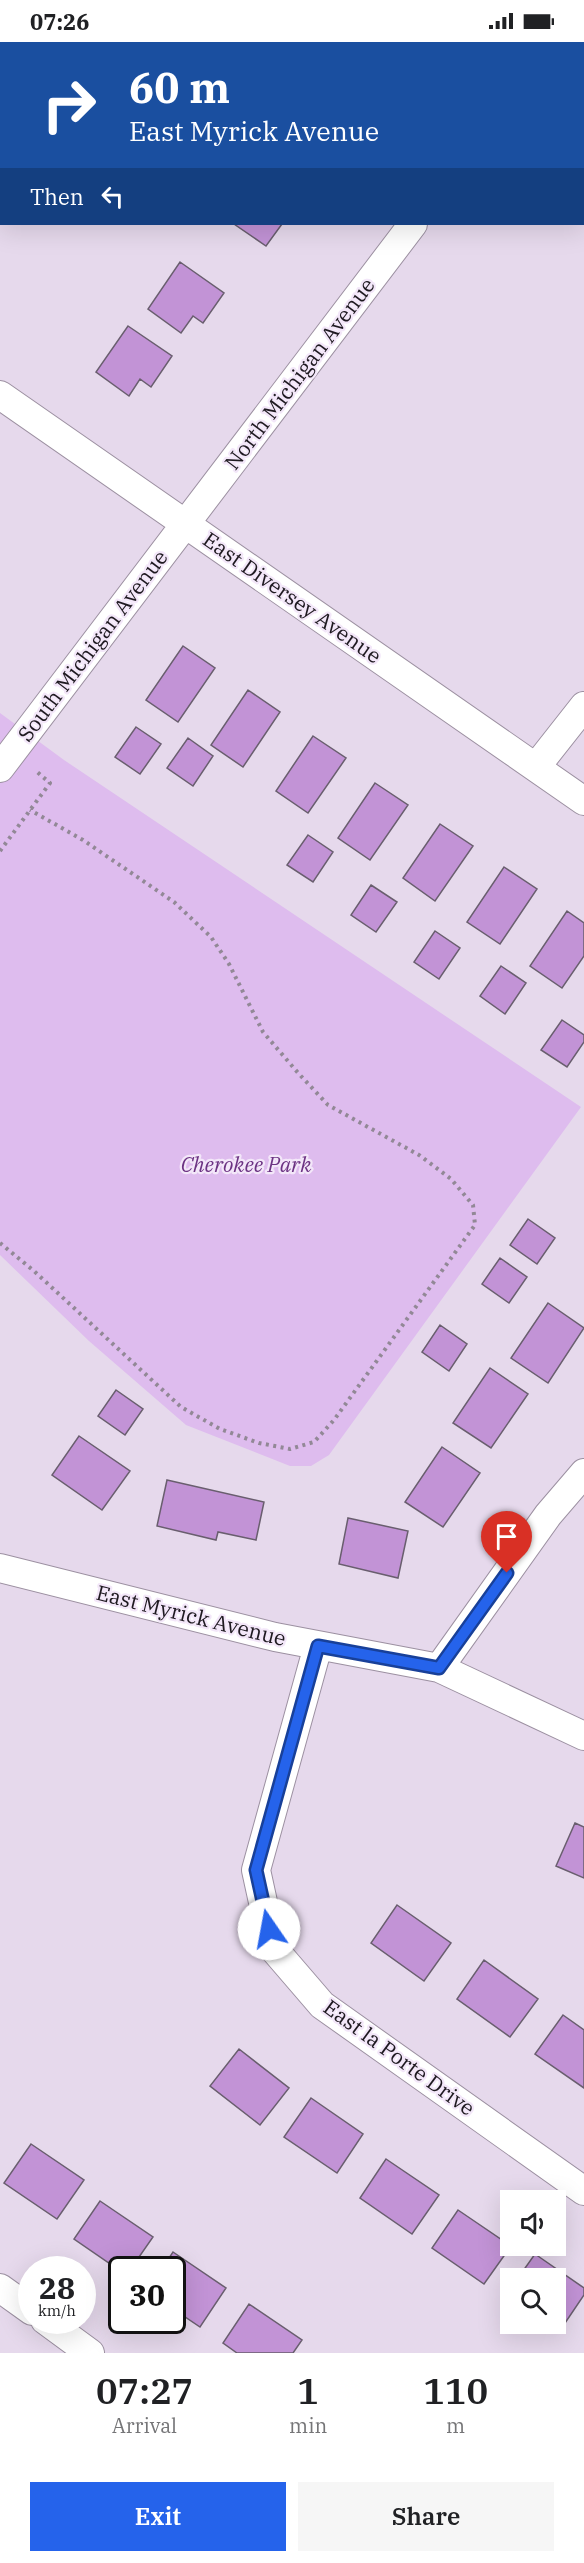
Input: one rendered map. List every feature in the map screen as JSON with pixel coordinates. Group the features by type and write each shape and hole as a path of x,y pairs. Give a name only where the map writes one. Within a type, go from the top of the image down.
{"street":[{"name":"North Michigan Avenue","path":"187,524 412,225"},
{"name":"East Diversey Avenue","path":"0,394 584,801"},
{"name":"South Michigan Avenue","path":"0,768 187,524"},
{"path":"536,767 584,706"},
{"path":"439,1668 548,1515 584,1473"},
{"name":"East Myrick Avenue","path":"0,1568 318,1646 439,1668 584,1736"},
{"name":"East la Porte Drive","path":"318,1646 256,1870 273,1948 322,2005 584,2191"},
{"path":"0,2288 18,2301"},
{"path":"64,2334 90,2353"}],"path":[{"path":"0,850 50,783"},
{"path":"0,1243 34,1271 181,1407 220,1429 259,1443 290,1449 314,1442 334,1420 475,1225 473,1205 451,1179 419,1155 327,1105 262,1032 229,964 211,937 174,902 83,840 30,810"}],"green space":[{"name":"Cherokee Park","path":"0,713 64,760 581,1107 329,1455 311,1466 290,1466 186,1425 89,1341 0,1255"}],"building":[{"path":"235,225 281,225 266,246"},
{"path":"180,262 224,293 203,323 193,316 181,333 148,309"},
{"path":"128,326 172,356 151,387 140,379 129,396 96,372"},
{"path":"183,646 215,668 178,722 146,700"},
{"path":"248,690 280,712 243,767 211,745"},
{"path":"136,727 161,744 140,774 115,757"},
{"path":"313,736 346,758 308,813 276,791"},
{"path":"188,738 213,756 193,786 167,768"},
{"path":"375,783 408,805 370,860 338,838"},
{"path":"440,824 473,846 435,901 403,878"},
{"path":"308,835 333,852 313,882 287,865"},
{"path":"504,867 537,889 500,944 467,922"},
{"path":"371,885 397,902 376,932 351,915"},
{"path":"567,911 584,923 584,956 562,988 530,966"},
{"path":"435,931 460,948 439,979 414,962"},
{"path":"501,966 526,983 505,1014 480,996"},
{"path":"562,1020 584,1035 584,1042 567,1067 541,1050"},
{"path":"528,1219 555,1238 537,1264 510,1245"},
{"path":"500,1258 527,1277 509,1303 482,1284"},
{"path":"548,1303 584,1328 548,1383 511,1358"},
{"path":"440,1325 467,1344 449,1371 422,1352"},
{"path":"490,1368 528,1394 491,1448 453,1423"},
{"path":"116,1390 143,1409 125,1435 98,1416"},
{"path":"79,1436 130,1471 102,1510 52,1475"},
{"path":"442,1447 480,1473 443,1527 405,1502"},
{"path":"167,1480 264,1502 256,1540 218,1532 216,1540 157,1526"},
{"path":"348,1518 408,1531 398,1578 339,1564"},
{"path":"575,1823 584,1827 584,1878 556,1866"},
{"path":"397,1905 451,1943 424,1981 371,1943"},
{"path":"484,1960 538,1999 510,2037 457,1999"},
{"path":"563,2015 584,2030 584,2088 535,2054"},
{"path":"239,2049 289,2088 260,2125 210,2086"},
{"path":"311,2098 363,2134 337,2173 284,2137"},
{"path":"31,2144 84,2180 57,2219 4,2183"},
{"path":"386,2159 439,2195 412,2234 360,2198"},
{"path":"100,2201 153,2237 140,2256 108,2256 108,2262 74,2239"},
{"path":"458,2210 500,2239 500,2256 504,2256 484,2284 432,2248"},
{"path":"534,2256 538,2256 555,2268 525,2268"},
{"path":"186,2261 226,2288 200,2327 186,2318"},
{"path":"566,2276 584,2288 584,2295 566,2322"},
{"path":"249,2304 302,2340 293,2353 237,2353 223,2343"}],"route":[{"path":"269,1929 256,1870 318,1646 439,1668 507,1573"}]}
